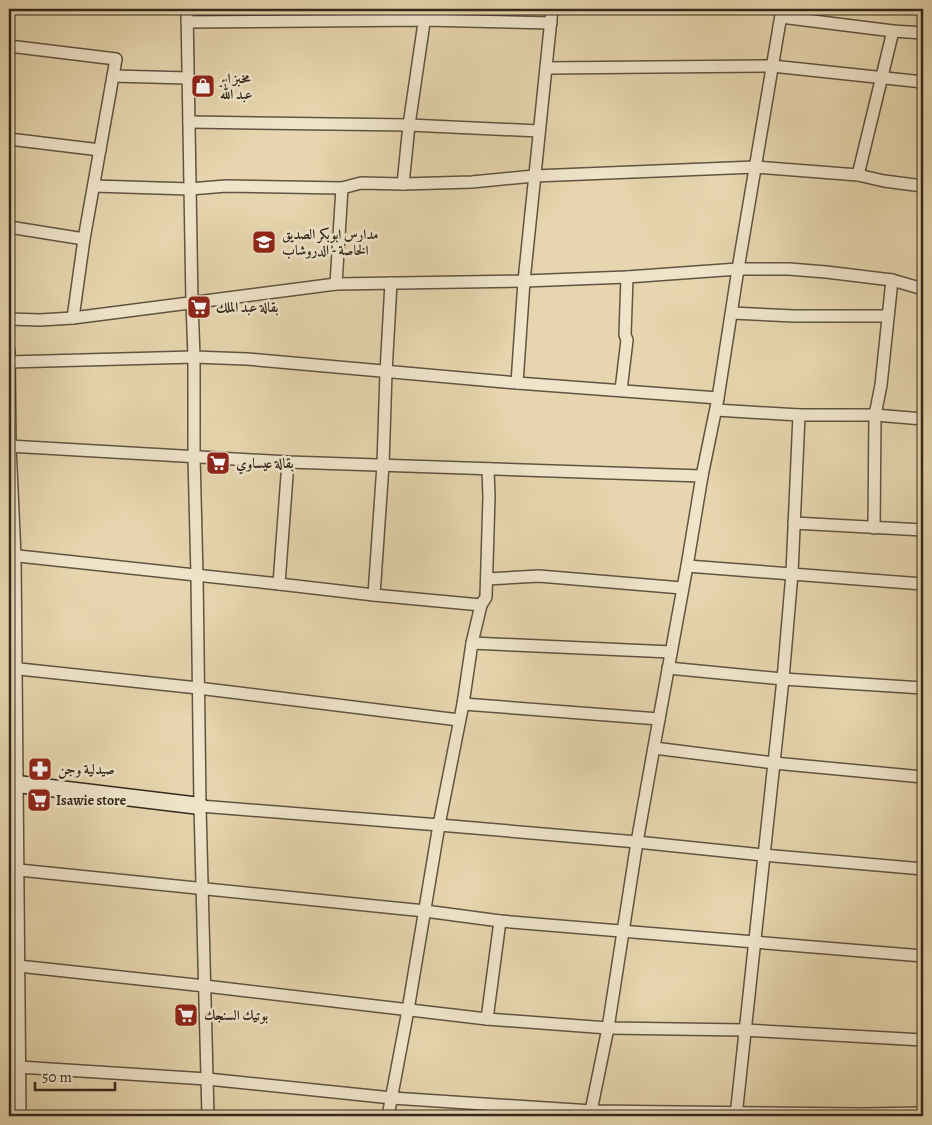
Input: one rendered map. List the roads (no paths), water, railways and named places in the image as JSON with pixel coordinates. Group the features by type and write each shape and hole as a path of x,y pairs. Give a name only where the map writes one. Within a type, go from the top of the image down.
{"street":[{"path":"187,9 200,806 208,1116"},
{"path":"517,384 524,281 552,9"},
{"path":"591,1113 608,1028 637,842 682,588 716,410 781,13 893,31 923,33"},
{"path":"187,22 425,14 551,23"},
{"path":"403,184 409,125 425,14"},
{"path":"858,175 893,31"},
{"path":"9,46 116,59 84,239 73,318"},
{"path":"546,68 772,66 923,82"},
{"path":"113,76 188,78"},
{"path":"189,122 409,125 539,131"},
{"path":"9,139 100,150"},
{"path":"94,186 190,189 226,186 342,188 361,183 472,182 534,176 755,167 858,175 884,181 923,186"},
{"path":"336,284 342,188"},
{"path":"9,227 84,239"},
{"path":"9,319 73,318 336,284 524,281 627,277 738,269 806,270 892,280 923,289"},
{"path":"621,390 627,340 625,335 627,277"},
{"path":"874,528 875,415 881,384 892,280"},
{"path":"374,596 383,465 391,283"},
{"path":"732,313 803,316 888,316"},
{"path":"9,351 14,1028 19,1067 20,1116"},
{"path":"9,362 194,357 274,361 517,384 718,398"},
{"path":"716,410 799,415 875,415 923,419"},
{"path":"736,1114 783,679 792,573 799,415"},
{"path":"9,446 288,462 702,476"},
{"path":"279,584 288,462"},
{"path":"388,1116 439,824 463,704 472,643 481,605 486,597 488,469"},
{"path":"794,523 923,530"},
{"path":"12,556 374,596 481,605"},
{"path":"687,566 923,584"},
{"path":"486,579 539,576 682,588"},
{"path":"472,643 671,652"},
{"path":"12,668 198,688 459,720"},
{"path":"668,668 783,679 923,688"},
{"path":"463,704 659,719"},
{"path":"654,748 774,764 923,777"},
{"path":"13,784 200,806 439,824 923,869"},
{"path":"13,870 425,911 500,921 923,956"},
{"path":"487,1019 500,921"},
{"path":"14,966 487,1019 608,1028 744,1030 923,1040"},
{"path":"19,1067 207,1079 392,1098 591,1113 923,1113"}],"place":[{"name":"مخبز ابو عبد الله","path":"203,86"},
{"name":"مدارس ابوبكر الصديق الخاصة - الدروشاب","path":"264,242"},
{"name":"بقالة عبد الملك","path":"199,307"},
{"name":"بقالة عيساوي","path":"218,463"},
{"name":"صيدلية وجن","path":"40,769"},
{"name":"Isawie store","path":"39,800"},
{"name":"بوتيك السنجك","path":"186,1015"}]}
